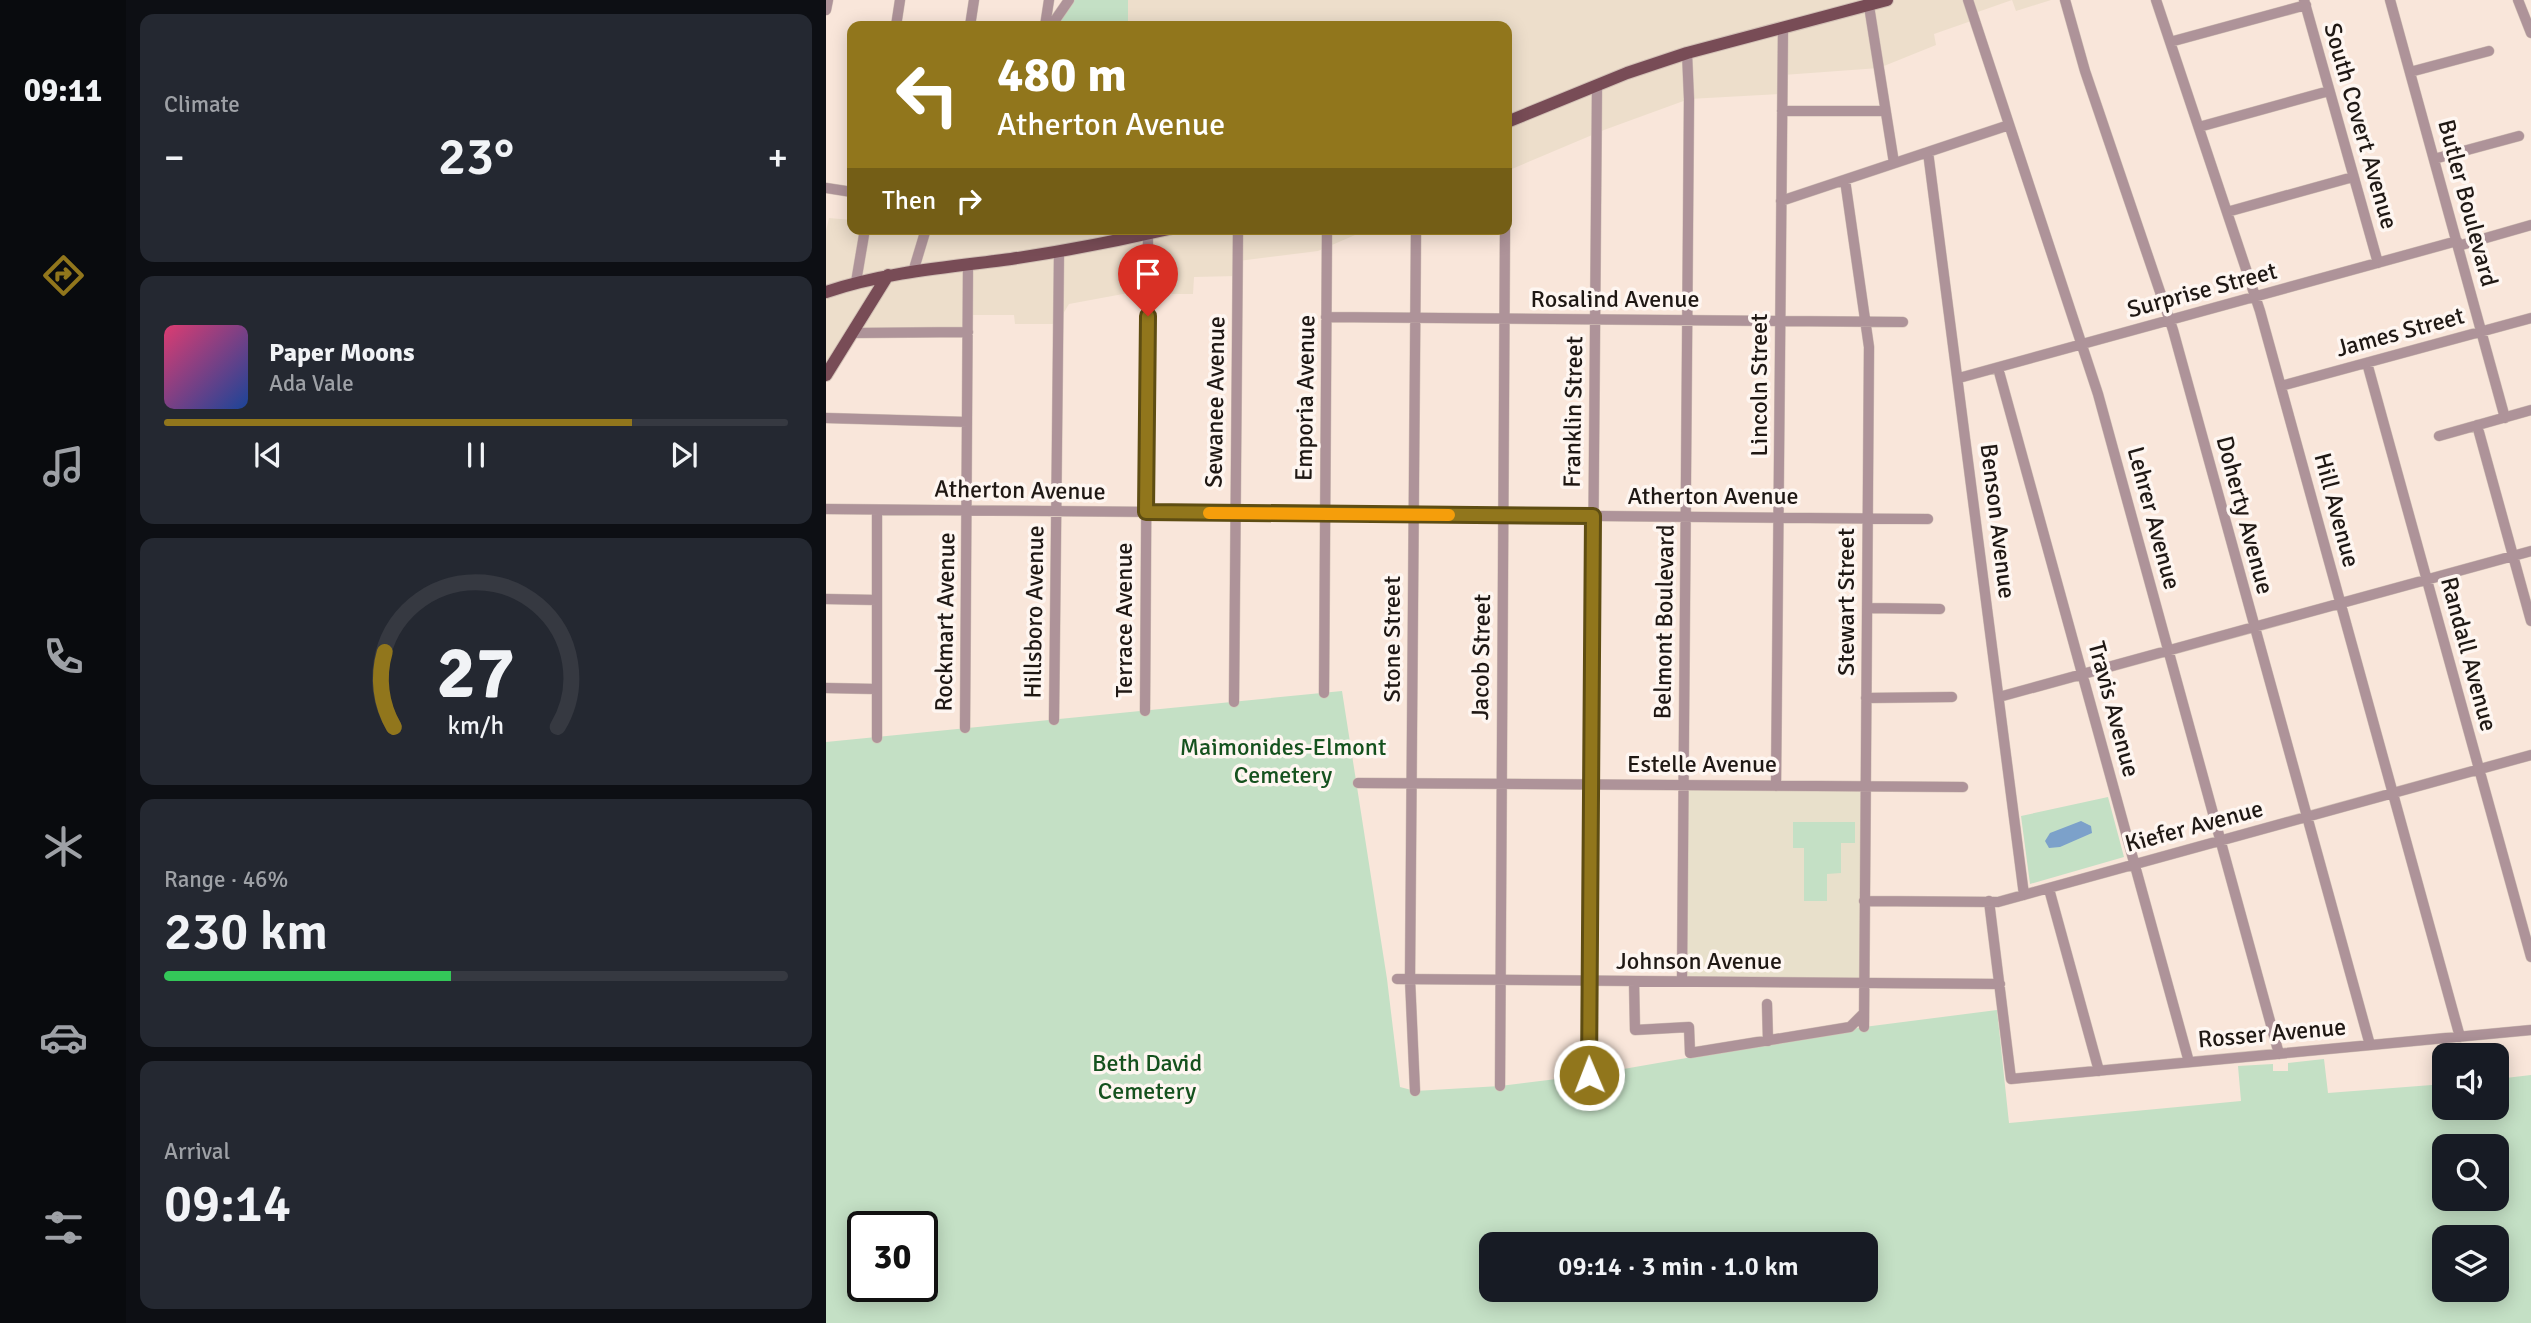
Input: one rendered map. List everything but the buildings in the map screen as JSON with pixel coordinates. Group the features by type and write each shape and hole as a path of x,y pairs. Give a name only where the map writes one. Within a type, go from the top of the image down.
{"main road":[{"path":"1512,120 1597,85 1687,53 1887,0"},
{"path":"826,292 888,275 1059,252 1142,235"},
{"path":"826,375 888,275"}],"street":[{"path":"826,10 828,0"},
{"path":"897,21 900,0"},
{"path":"971,21 974,0"},
{"path":"1046,21 1049,0"},
{"path":"1054,21 1069,0"},
{"name":"Lehrer Avenue","path":"1968,0 2083,344 2279,1054"},
{"name":"Doherty Avenue","path":"2065,0 2085,71 2169,321 2370,1045"},
{"name":"Hill Avenue","path":"2156,0 2255,297 2460,1037"},
{"name":"Butler Boulevard","path":"2390,0 2505,418"},
{"path":"2518,0 2531,33"},
{"path":"2170,42 2305,2"},
{"name":"South Covert Avenue","path":"2305,2 2378,263"},
{"path":"1869,6 1894,163"},
{"name":"Lincoln Street","path":"1776,786 1783,27"},
{"path":"2410,72 2489,51"},
{"name":"Belmont Boulevard","path":"1682,981 1688,320 1687,53"},
{"name":"Franklin Street","path":"1589,1075 1597,85"},
{"path":"2199,127 2329,91"},
{"path":"1782,111 1885,111"},
{"path":"1781,201 2009,125"},
{"path":"2434,159 2519,136"},
{"name":"Benson Avenue","path":"1928,152 2024,895"},
{"path":"2227,212 2353,177"},
{"name":"Stewart Street","path":"1845,180 1869,346 1864,1027"},
{"path":"826,188 847,191"},
{"name":"Surprise Street","path":"1959,378 2378,263 2531,225"},
{"path":"856,282 864,235"},
{"path":"913,272 924,235"},
{"name":"Terrace Avenue","path":"1145,711 1147,235"},
{"name":"Sewanee Avenue","path":"1234,702 1238,235"},
{"name":"Emporia Avenue","path":"1324,693 1327,235"},
{"name":"Stone Street","path":"1415,1091 1410,979 1416,235"},
{"name":"Jacob Street","path":"1500,1086 1505,235"},
{"name":"Hillsboro Avenue","path":"1054,720 1059,252"},
{"name":"Rockmart Avenue","path":"965,728 968,264"},
{"name":"Rosalind Avenue","path":"1326,317 1903,323"},
{"name":"James Street","path":"2281,386 2531,318"},
{"path":"852,333 968,332"},
{"name":"Randall Avenue","path":"2367,363 2531,957"},
{"name":"Travis Avenue","path":"1998,368 2189,1062"},
{"path":"2439,436 2531,410"},
{"path":"826,418 967,422"},
{"path":"2477,425 2531,621"},
{"name":"Atherton Avenue","path":"826,509 1928,519"},
{"path":"877,510 877,738"},
{"path":"1999,697 2531,551"},
{"path":"826,599 877,600"},
{"path":"1867,608 1940,609"},
{"path":"826,688 876,689"},
{"path":"1866,698 1952,697"},
{"name":"Kiefer Avenue","path":"1864,901 1998,902 2531,755"},
{"name":"Estelle Avenue","path":"1358,783 1963,787"},
{"path":"2049,889 2099,1071"},
{"path":"1989,901 2000,984"},
{"name":"Johnson Avenue","path":"1398,979 2000,984"},
{"path":"1634,981 1635,1030 1689,1027 1690,1053 1850,1027 1864,1013"},
{"name":"Rosser Avenue","path":"2000,984 2011,1079 2531,1030"},
{"path":"1767,1004 1768,1041"}],"shaded area":[{"path":"1128,0 2012,0 1972,14 1974,20 1934,34 1936,45 1879,68 1783,75 1782,94 1689,99 1604,130 1512,169 1512,21 1128,21"},
{"path":"2012,0 2051,0 2016,11"},
{"path":"829,218 847,220 847,235 1355,235 1318,251 1238,261 1237,276 1194,277 1193,294 1123,294 1069,304 1057,324 1015,324 1014,315 969,315 968,332 853,333 826,376 826,231"},
{"path":"1687,787 1862,789 1859,979 1686,977"}],"green space":[{"path":"1069,0 1128,0 1128,21 1054,21"},
{"name":"Beth David Cemetery","path":"1342,691 1387,979 1400,1087 1415,1091 1500,1086 1589,1075 1864,1027 1997,1010 2009,1123 2241,1101 2238,1066 2273,1064 2273,1071 2288,1071 2288,1063 2324,1059 2328,1093 2432,1085 2432,1120 2509,1120 2509,1078 2531,1075 2531,1323 826,1323 826,742"},
{"path":"2108,797 2124,857 2030,884 2021,816"},
{"path":"1793,822 1855,822 1855,843 1841,843 1841,873 1827,874 1827,901 1804,901 1804,848 1793,848"}],"water":[{"path":"2081,821 2091,826 2092,833 2060,847 2049,848 2045,841 2050,833"}],"slow traffic":[{"path":"1209,513 1449,515"}],"route":[{"path":"1148,316 1146,512 1593,516 1589,1075"}],"park label":[{"name":"Maimonides-Elmont Cemetery","path":"1283,761"}]}
